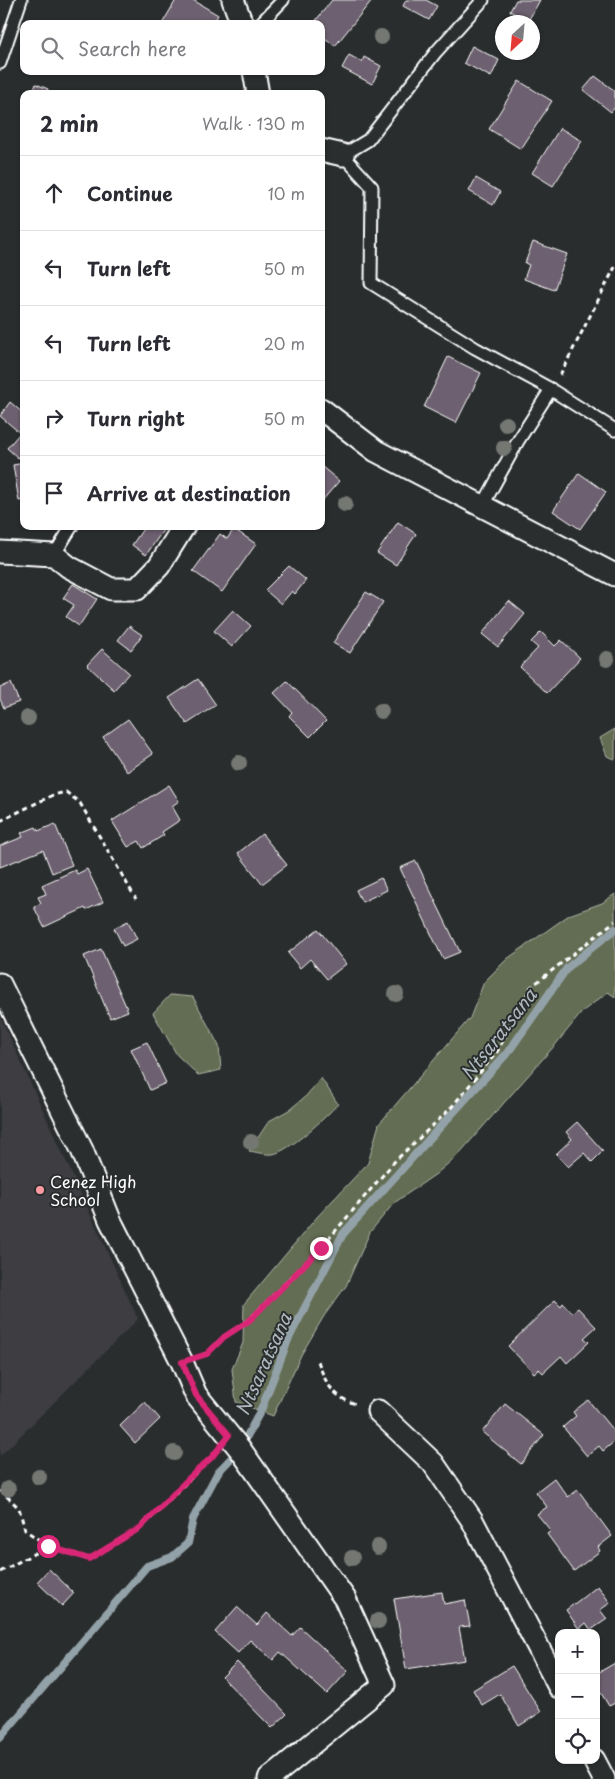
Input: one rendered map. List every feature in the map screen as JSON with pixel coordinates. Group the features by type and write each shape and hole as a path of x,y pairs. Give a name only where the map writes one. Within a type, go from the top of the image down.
{"street":[{"path":"233,0 240,20"},
{"path":"255,75 257,90"},
{"path":"325,151 343,155"},
{"path":"325,412 376,450 615,575"},
{"path":"0,552 54,555 69,567 111,589 137,589 159,566 182,530"},
{"path":"0,984 82,1150 110,1220 182,1362 196,1395 229,1435 345,1599 384,1685 268,1779"},
{"path":"378,1411 432,1463 472,1520 555,1679"},
{"path":"596,1764 604,1779"}],"lane":[{"path":"0,63 21,0"},
{"path":"264,20 283,0"},
{"path":"484,0 436,52 368,140 343,155 372,187 371,283 475,348 551,389 615,430"},
{"path":"483,505 518,441 551,389"},
{"path":"54,555 70,530"}],"path":[{"path":"551,389 569,360 615,267"},
{"path":"0,821 53,795 66,792 80,803 136,899"},
{"path":"182,1362 207,1354 224,1337 250,1320 321,1248 394,1162 450,1109 497,1052 531,987 615,921"},
{"path":"318,1361 326,1385 347,1402 378,1411"},
{"path":"0,1490 19,1508 25,1530 48,1546 89,1559 140,1528 212,1457 229,1435"},
{"path":"0,1572 48,1546"}],"shaded area":[{"name":"Cenez High School","path":"0,1016 138,1319 0,1456"}],"green space":[{"path":"615,729 615,759 607,756 600,738"},
{"path":"615,894 615,997 608,992 583,1011 458,1155 436,1174 394,1203 370,1232 346,1286 324,1316 301,1355 273,1416 236,1402 232,1369 243,1343 244,1304 317,1217 368,1163 379,1124 470,1018 484,982 507,959 569,915 602,903"},
{"path":"170,995 193,997 219,1046 221,1070 198,1075 177,1055 153,1013"},
{"path":"321,1078 338,1104 307,1133 280,1152 264,1154 249,1151 269,1121 289,1110 306,1096"}],"building":[{"path":"176,0 193,0 218,15 215,20 164,20"},
{"path":"332,0 372,0 335,46 325,38 325,20 316,20"},
{"path":"406,0 426,0 437,6 429,20 403,6"},
{"path":"516,0 540,0 531,15 517,15 510,11"},
{"path":"472,46 495,58 495,60 499,60 491,77 464,63"},
{"path":"349,55 362,62 364,57 381,66 372,84 342,68"},
{"path":"595,76 615,91 615,107 611,112 583,90"},
{"path":"519,81 552,101 521,149 489,129"},
{"path":"36,84 48,89 48,90 34,90"},
{"path":"560,128 582,141 553,186 532,173"},
{"path":"476,178 500,192 493,205 469,191"},
{"path":"533,242 567,254 554,290 524,279 529,265 525,263"},
{"path":"448,357 481,373 456,423 424,407"},
{"path":"10,402 20,411 20,433 0,416"},
{"path":"20,433 20,456 18,458 7,448"},
{"path":"20,464 19,501 13,465"},
{"path":"325,469 339,481 325,497"},
{"path":"579,473 606,492 580,529 553,511"},
{"path":"398,522 416,534 396,565 377,553"},
{"path":"142,530 163,530 146,555 132,545"},
{"path":"233,530 235,530 256,544 222,592 193,571 220,534 227,539"},
{"path":"289,566 306,580 295,594 292,591 281,604 265,590"},
{"path":"73,584 97,599 79,626 66,617 74,605 63,598"},
{"path":"366,592 383,602 350,653 333,643"},
{"path":"509,601 525,614 498,647 482,634"},
{"path":"233,610 251,626 232,647 214,631"},
{"path":"129,626 142,635 131,650 118,640"},
{"path":"541,632 555,646 561,640 580,658 547,693 520,667 538,648 531,642"},
{"path":"102,649 129,673 114,690 87,665"},
{"path":"198,679 216,705 187,724 169,698"},
{"path":"287,681 326,721 310,737 289,716 292,712 274,693"},
{"path":"11,683 19,702 4,708 0,699 0,688"},
{"path":"128,719 153,754 127,772 103,737"},
{"path":"169,785 179,801 172,806 180,820 162,832 164,835 143,848 139,841 128,847 112,821"},
{"path":"55,824 72,865 52,873 43,850 0,867 0,846 23,837 21,833 36,827 38,831"},
{"path":"262,834 287,865 262,884 238,853"},
{"path":"416,861 460,952 443,959 400,868"},
{"path":"87,869 103,902 44,927 34,907 41,903 38,897 46,894 42,885 75,870 77,874"},
{"path":"381,878 387,890 362,902 356,890"},
{"path":"128,921 137,939 123,946 114,928"},
{"path":"318,929 346,964 327,979 310,959 300,968 288,953"},
{"path":"101,949 128,1011 110,1018 84,956"},
{"path":"147,1042 166,1083 150,1090 131,1049"},
{"path":"577,1122 603,1151 592,1162 584,1153 568,1167 556,1154 572,1139 566,1132"},
{"path":"555,1300 561,1306 563,1303 572,1313 578,1308 596,1327 584,1338 589,1342 567,1363 561,1356 543,1373 539,1369 534,1373 508,1346"},
{"path":"588,1400 615,1433 615,1441 603,1451 599,1446 587,1456 563,1427 576,1416 573,1412"},
{"path":"145,1402 160,1419 135,1443 120,1426"},
{"path":"505,1404 544,1435 521,1464 482,1432"},
{"path":"554,1478 568,1497 578,1490 612,1536 598,1547 600,1551 574,1571 547,1534 551,1531 537,1514 547,1507 536,1492"},
{"path":"49,1569 74,1593 62,1606 37,1582"},
{"path":"598,1586 610,1603 600,1610 607,1619 592,1629 586,1623 579,1629 566,1610"},
{"path":"442,1592 444,1604 465,1600 470,1626 459,1627 465,1660 406,1669 394,1599"},
{"path":"237,1607 257,1625 267,1613 292,1636 300,1627 348,1671 327,1694 280,1652 273,1660 250,1640 238,1653 215,1632"},
{"path":"237,1662 287,1714 272,1728 222,1677"},
{"path":"615,1663 615,1703 609,1706 600,1691 600,1672"},
{"path":"512,1666 541,1712 519,1726 500,1694 482,1705 473,1690"}],"waterway":[{"name":"Ntsaratsana","path":"0,1738 147,1566 172,1557 188,1543 193,1519 218,1472 240,1449 261,1410 288,1340 343,1234 509,1051 567,968 615,929"}],"place":[{"name":"Cenez High School","path":"40,1190"}],"route":[{"path":"48,1546 89,1559 140,1528 212,1457 229,1435 196,1395 182,1362 207,1354 224,1337 250,1320 321,1248"}]}
